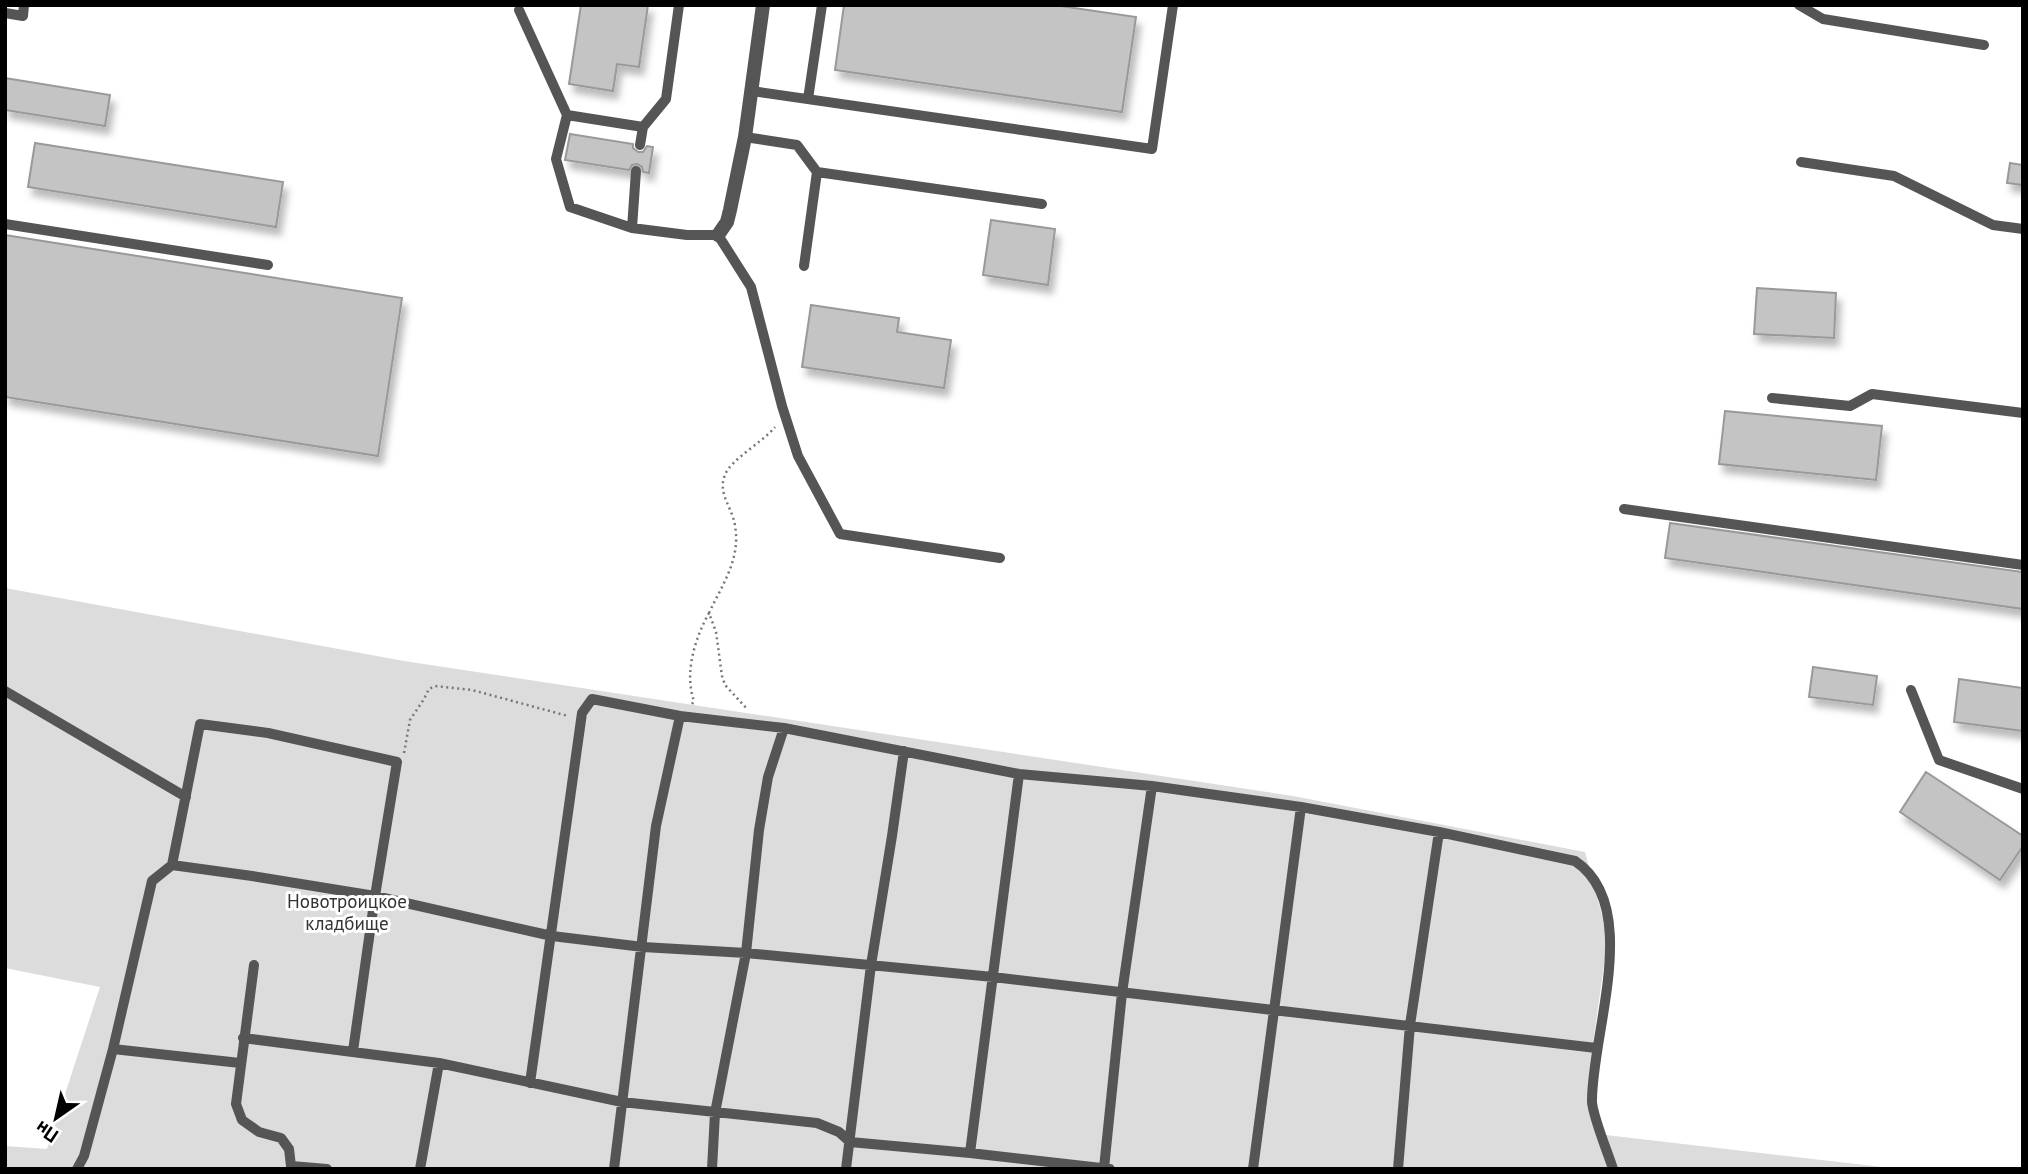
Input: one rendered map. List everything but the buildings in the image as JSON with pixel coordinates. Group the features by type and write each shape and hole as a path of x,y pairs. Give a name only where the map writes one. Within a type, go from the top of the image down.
{"street":[{"path":"718,234 727,222 745,137 764,5"}],"lane":[{"path":"5,13 23,16 24,5"},
{"path":"640,145 643,127 666,99 679,5"},
{"path":"808,99 822,5"},
{"path":"752,91 1152,149 1173,5"},
{"path":"1799,5 1823,19 1984,45"},
{"path":"519,10 567,115 556,159 570,207 632,228 687,235 718,234 751,287 784,414 798,456 840,534 1000,558"},
{"path":"567,115 643,127"},
{"path":"745,137 797,145 817,172 804,266"},
{"path":"1801,162 1894,176 1993,225 2023,229"},
{"path":"632,228 636,172"},
{"path":"817,172 1042,204"},
{"path":"5,224 268,265"},
{"path":"1772,398 1850,406 1872,394 2023,413"},
{"path":"1624,509 2023,565"},
{"path":"1911,690 1938,760 2023,789"},
{"path":"5,691 186,797"},
{"path":"530,1083 582,713 592,699 680,716 784,728 1019,774 1152,786 1301,807 1575,860 1587,869 1599,885 1611,928 1608,985 1597,1048 1592,1104 1614,1169"},
{"path":"614,1169 656,826 680,716"},
{"path":"76,1169 84,1156 113,1049 152,881 172,865 200,724 268,733 397,762 353,1051"},
{"path":"712,1169 715,1113 746,953 759,830 768,777 784,728"},
{"path":"846,1169 871,965 904,751"},
{"path":"970,1153 1019,774"},
{"path":"1104,1168 1122,993 1152,786"},
{"path":"1253,1169 1301,807"},
{"path":"1398,1169 1410,1025 1439,832"},
{"path":"172,865 375,896 552,936 643,947 746,953 993,977 1597,1048"},
{"path":"254,965 236,1104 242,1120 259,1132 281,1139 289,1149 291,1167 327,1169"},
{"path":"243,1038 439,1063 622,1102 817,1123 839,1132 850,1142 1110,1169"},
{"path":"113,1049 240,1063"},
{"path":"420,1169 439,1063"}],"path":[{"path":"680,716 694,701 689,688 697,641 731,569 735,548 736,526 722,489 724,477 728,468 768,435 784,414"},
{"path":"709,613 716,632 725,684 763,726"},
{"path":"397,762 402,760 410,720 429,688 435,686 472,690 551,713 582,718"}],"green space":[{"name":"Новотроицкое кладбище","path":"5,588 404,661 1293,796 1585,852 1608,937 1592,1050 1597,1134 1900,1169 5,1169 5,1146 47,1149 100,987 5,968"}]}
